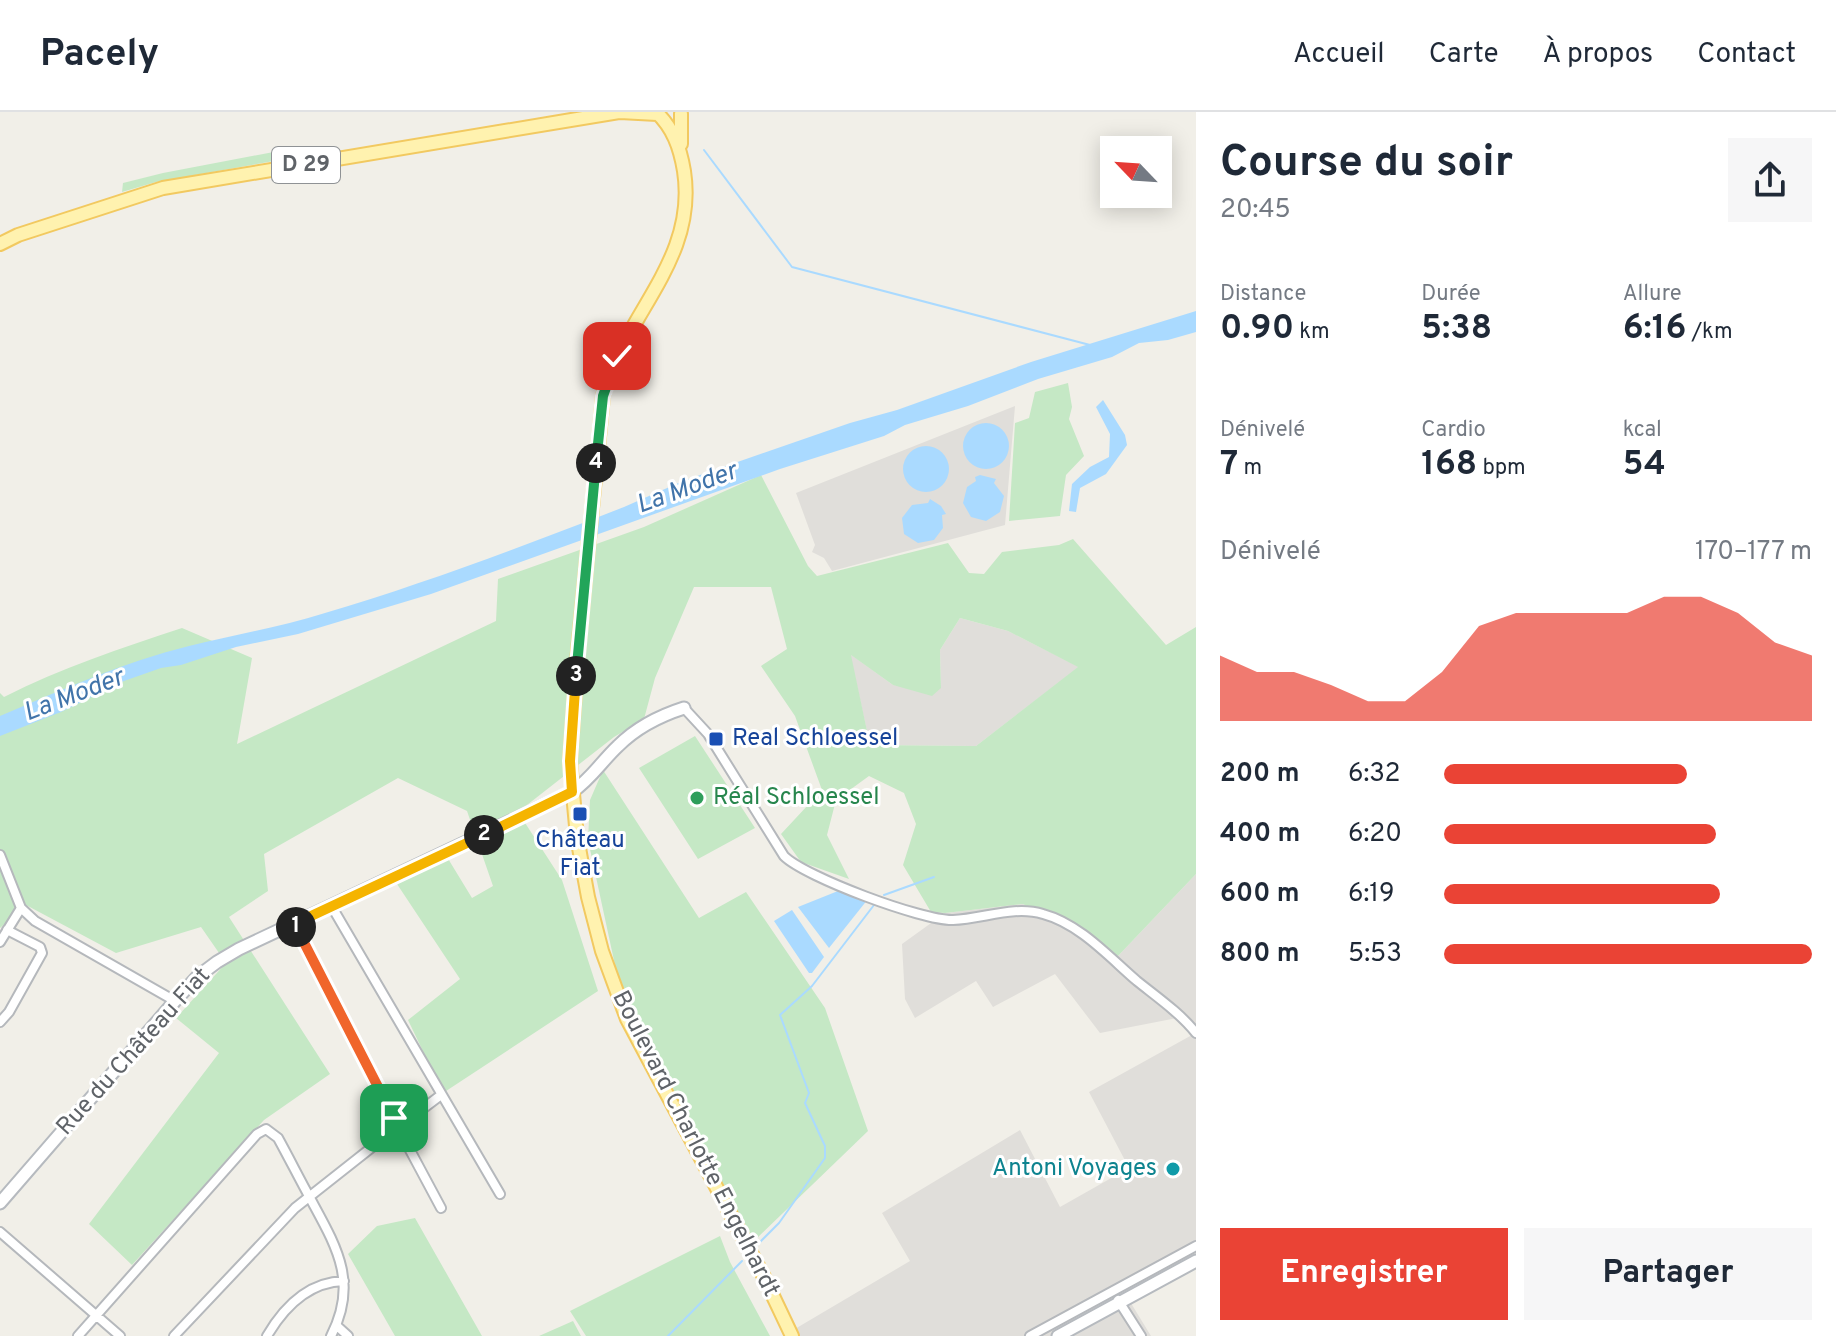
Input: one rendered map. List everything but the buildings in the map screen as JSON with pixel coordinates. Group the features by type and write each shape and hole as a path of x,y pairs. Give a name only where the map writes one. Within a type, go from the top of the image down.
{"main road":[{"name":"D 29","path":"0,244 18,235 163,188 620,112 659,115"},
{"path":"659,115 682,113"},
{"name":"Boulevard Charlotte Engelhardt","path":"682,113 681,156 687,197 682,233 672,258 617,356 601,411 589,557 574,700 567,737 588,897 614,987 643,1051 764,1277 792,1336"},
{"name":"Boulevard Charlotte Engelhardt","path":"659,115 681,156"}],"street":[{"name":"Rue du Château Fiat","path":"0,1203 175,1001 197,977 217,962 572,792 587,782 617,747 644,725 684,708 708,734 784,856 801,869 826,881 921,914 949,920 1026,911 1055,918 1099,948 1196,1033"},
{"path":"0,855 21,908 35,921 175,1001"},
{"path":"332,907 500,1194"},
{"path":"0,942 21,908"},
{"path":"294,924 394,1118"},
{"path":"0,1022 9,1012 42,953 40,947 7,930"},
{"path":"408,1120 441,1095"},
{"path":"394,1118 408,1120 410,1130 403,1137 390,1133 389,1123 394,1118"},
{"path":"78,1336 260,1131 269,1130 276,1136 336,1244 344,1281 342,1310 331,1336"},
{"path":"174,1336 308,1196 390,1133"},
{"path":"403,1137 441,1208"},
{"path":"0,1232 120,1336"},
{"path":"1064,1336 1106,1309 1116,1297 1196,1246"},
{"path":"1030,1336 1196,1261"},
{"path":"267,1336 291,1305 307,1291 319,1284 344,1281"},
{"path":"1116,1297 1141,1336"},
{"path":"1058,1336 1106,1309"},
{"path":"337,1326 348,1336"}],"shaded area":[{"path":"1015,406 1005,525 832,571 824,558 812,552 815,545 796,493"},
{"path":"960,618 1008,631 1079,667 976,746 870,745 850,654 893,685 941,688 940,650"},
{"path":"1196,874 1196,1257 1126,1295 1151,1336 783,1336 910,1261 882,1213 1020,1130 1060,1207 1129,1168 1089,1092 1192,1035 1177,1018 1100,1033 1055,974 993,1007 976,981 915,1018 905,999 902,944 945,913 1023,904 1118,956"}],"green space":[{"path":"305,146 313,154 156,182 122,192 123,183"},
{"path":"1068,383 1072,407 1069,419 1084,456 1066,475 1060,516 1009,521 1015,423 1029,418 1035,392"},
{"path":"761,475 808,566 817,576 948,543 969,573 984,574 1002,552 1059,545 1073,539 1166,645 1196,627 1196,874 1118,956 1023,904 931,912 903,865 916,824 904,793 869,776 836,800 827,835 849,879 801,862 781,834 822,790 795,716 761,666 787,649 771,587 694,587 655,678 644,719 614,737 518,812 562,880 598,991 443,1093 408,1020 460,979 395,881 447,857 472,898 493,886 467,811 398,778 264,854 268,891 229,917 330,1074 264,1120 132,1265 89,1224 219,1053 176,1018 226,963 201,927 116,953 26,905 0,928 0,693 4,697 69,668 182,628 252,658 237,744 496,621 498,579 644,527","holes":["960,618 1008,631 1078,667 976,746 870,745 851,655 893,685 932,696 941,688 940,650"]},
{"name":"Réal Schloessel","path":"695,736 755,828 698,859 639,768"},
{"path":"603,770 699,918 746,892 825,1008 868,1131 754,1241 643,1037 618,979 588,840 590,800"},
{"path":"415,1218 482,1336 395,1336 348,1254 377,1226"},
{"path":"720,1236 730,1262 770,1336 586,1336 570,1311"},
{"path":"573,1321 581,1336 539,1336"}],"water":[{"name":"La Moder","path":"1196,311 1196,332 1168,340 1139,343 1112,357 905,425 884,436 780,469 431,594 298,634 161,668 124,681 61,712 0,736 0,716 117,668 189,646 308,618 401,589 624,507 683,481 1031,362"},
{"path":"1103,400 1125,435 1127,445 1106,474 1080,488 1076,512 1069,511 1072,484 1090,467 1109,457 1110,434 1096,407"},
{"path":"986,423 1002,430 1009,446 1002,462 986,469 970,462 963,446 970,430"},
{"path":"926,446 942,453 949,469 942,485 926,492 910,485 903,469 910,453"},
{"path":"980,475 996,479 994,483 1004,496 1000,512 986,521 971,517 963,503 967,487"},
{"path":"930,499 941,506 946,514 942,515 943,528 934,540 918,543 904,534 902,518 912,505 928,503"},
{"path":"838,891 868,899 829,948 798,907"},
{"path":"792,910 824,957 812,973 809,973 774,921"}],"waterway":[{"path":"704,150 792,267 1090,345"},
{"path":"884,895 934,877"},
{"path":"754,1248 779,1223 825,1158 825,1146 805,1103 809,1093 780,1015 812,986 874,905"},
{"path":"668,1336 742,1261"}],"place":[{"name":"Real Schloessel","path":"716,739"},
{"name":"Réal Schloessel","path":"697,798"},
{"name":"Château Fiat","path":"580,814"},
{"name":"Antoni Voyages","path":"1173,1169"}],"route":[{"path":"394,1118 294,924 572,792 570,761 574,700 597,443 603,396 617,356"}]}
